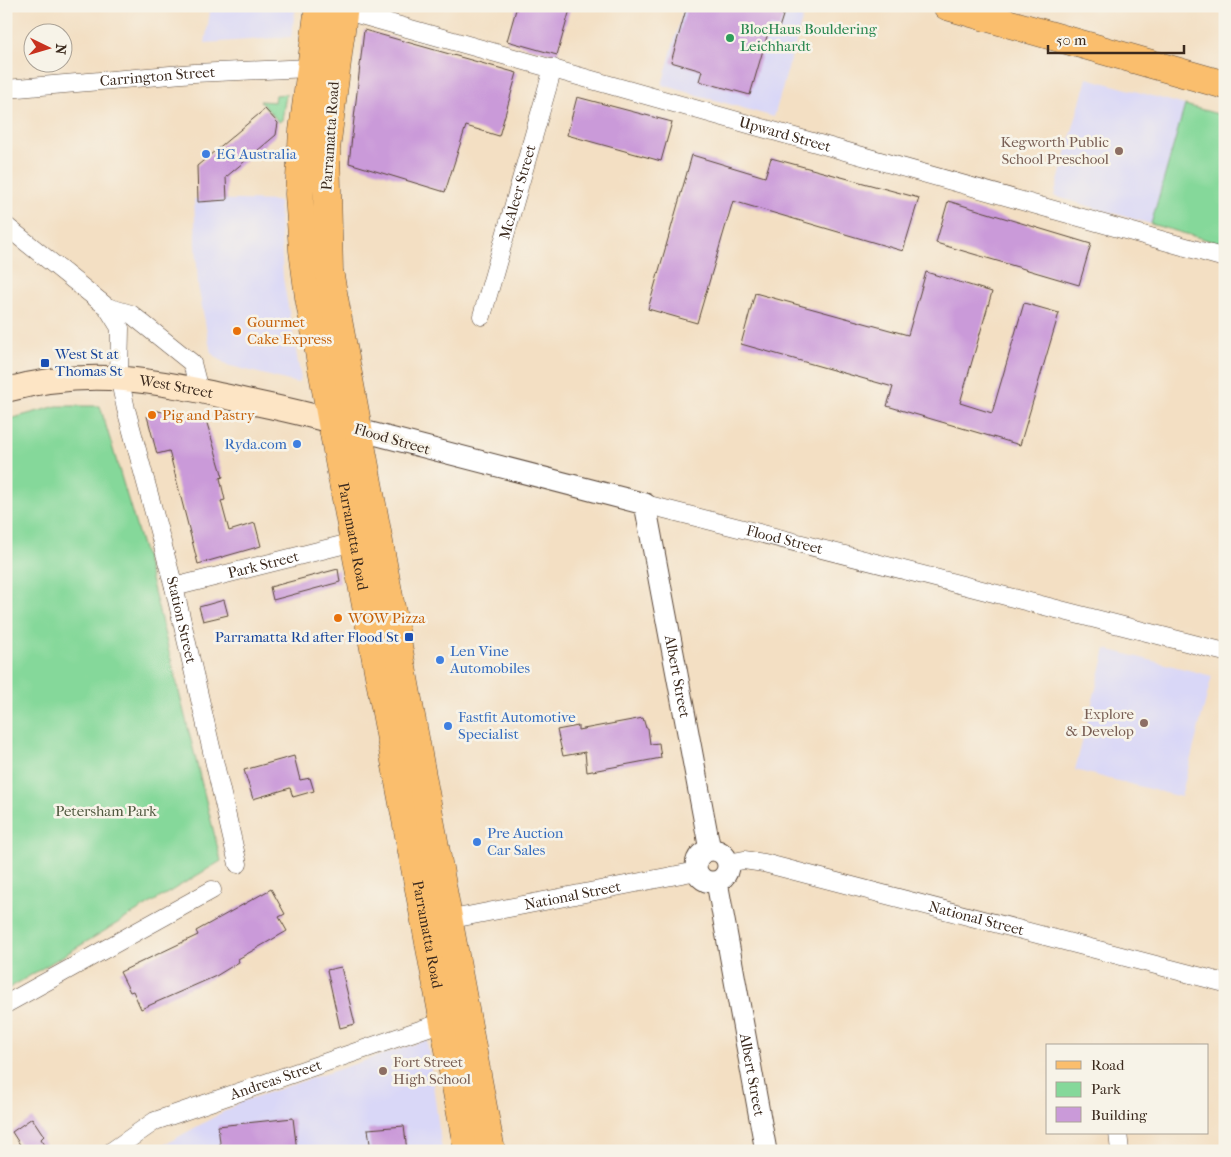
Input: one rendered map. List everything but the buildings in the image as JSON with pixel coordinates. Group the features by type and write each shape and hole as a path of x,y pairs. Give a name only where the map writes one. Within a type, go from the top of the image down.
{"main road":[{"path":"951,7 1225,85"},
{"name":"Parramatta Road","path":"336,8 310,68 303,132 299,194 309,297 346,426 447,920 491,1151"},
{"name":"Parramatta Road","path":"336,8 326,148 326,193 329,271 346,426 354,542 446,1021 468,1151"},
{"name":"West Street","path":"6,390 52,380 119,377 199,390 307,414 346,426"}],"street":[{"name":"Upward Street","path":"336,8 1225,258"},
{"name":"Carrington Street","path":"6,89 194,73 310,68"},
{"name":"McAleer Street","path":"482,316 553,68"},
{"path":"6,226 107,307 131,314 192,363 199,390"},
{"name":"Station Street","path":"107,307 120,328 119,377 174,587 238,864"},
{"name":"Flood Street","path":"346,426 1225,652"},
{"name":"Albert Street","path":"645,504 710,850"},
{"name":"Park Street","path":"174,587 354,542"},
{"path":"710,850 722,853 728,863 726,875 717,882 707,882 697,871 696,866 700,856 710,850"},
{"name":"National Street","path":"728,863 744,860 764,863 1225,983"},
{"name":"National Street","path":"447,920 697,871"},
{"name":"Albert Street","path":"717,882 766,1151"},
{"path":"6,1004 212,890"},
{"name":"Andreas Street","path":"112,1151 155,1122 446,1021"},
{"path":"1118,1134 1120,1151"}],"shaded area":[{"path":"211,6 296,6 291,37 205,43"},
{"path":"684,6 806,6 774,117 662,85"},
{"name":"Kegworth Public School Preschool","path":"1087,78 1185,105 1151,224 1054,196"},
{"path":"194,199 279,201 283,278 301,379 297,383 227,365 211,353 198,286"},
{"name":"Explore & Develop","path":"1106,649 1212,676 1181,797 1075,770"},
{"name":"Fort Street High School","path":"427,1040 442,1151 153,1151 243,1101"}],"green space":[{"path":"286,94 282,120 279,122 260,101 274,102 275,95"},
{"path":"1185,105 1225,116 1225,245 1151,224"},
{"name":"Petersham Park","path":"57,406 100,406 146,559 221,861 6,990 6,420"}],"place":[{"name":"BlocHaus Bouldering Leichhardt","path":"730,38"},
{"name":"Kegworth Public School Preschool","path":"1119,151"},
{"name":"EG Australia","path":"206,154"},
{"name":"Gourmet Cake Express","path":"237,331"},
{"name":"West St at Thomas St","path":"45,363"},
{"name":"Pig and Pastry","path":"152,415"},
{"name":"Ryda.com","path":"297,444"},
{"name":"WOW Pizza","path":"338,618"},
{"name":"Parramatta Rd after Flood St","path":"409,637"},
{"name":"Len Vine Automobiles","path":"440,660"},
{"name":"Explore & Develop","path":"1144,723"},
{"name":"Fastfit Automotive Specialist","path":"448,726"},
{"name":"Pre Auction Car Sales","path":"477,842"},
{"name":"Fort Street High School","path":"383,1071"}]}
